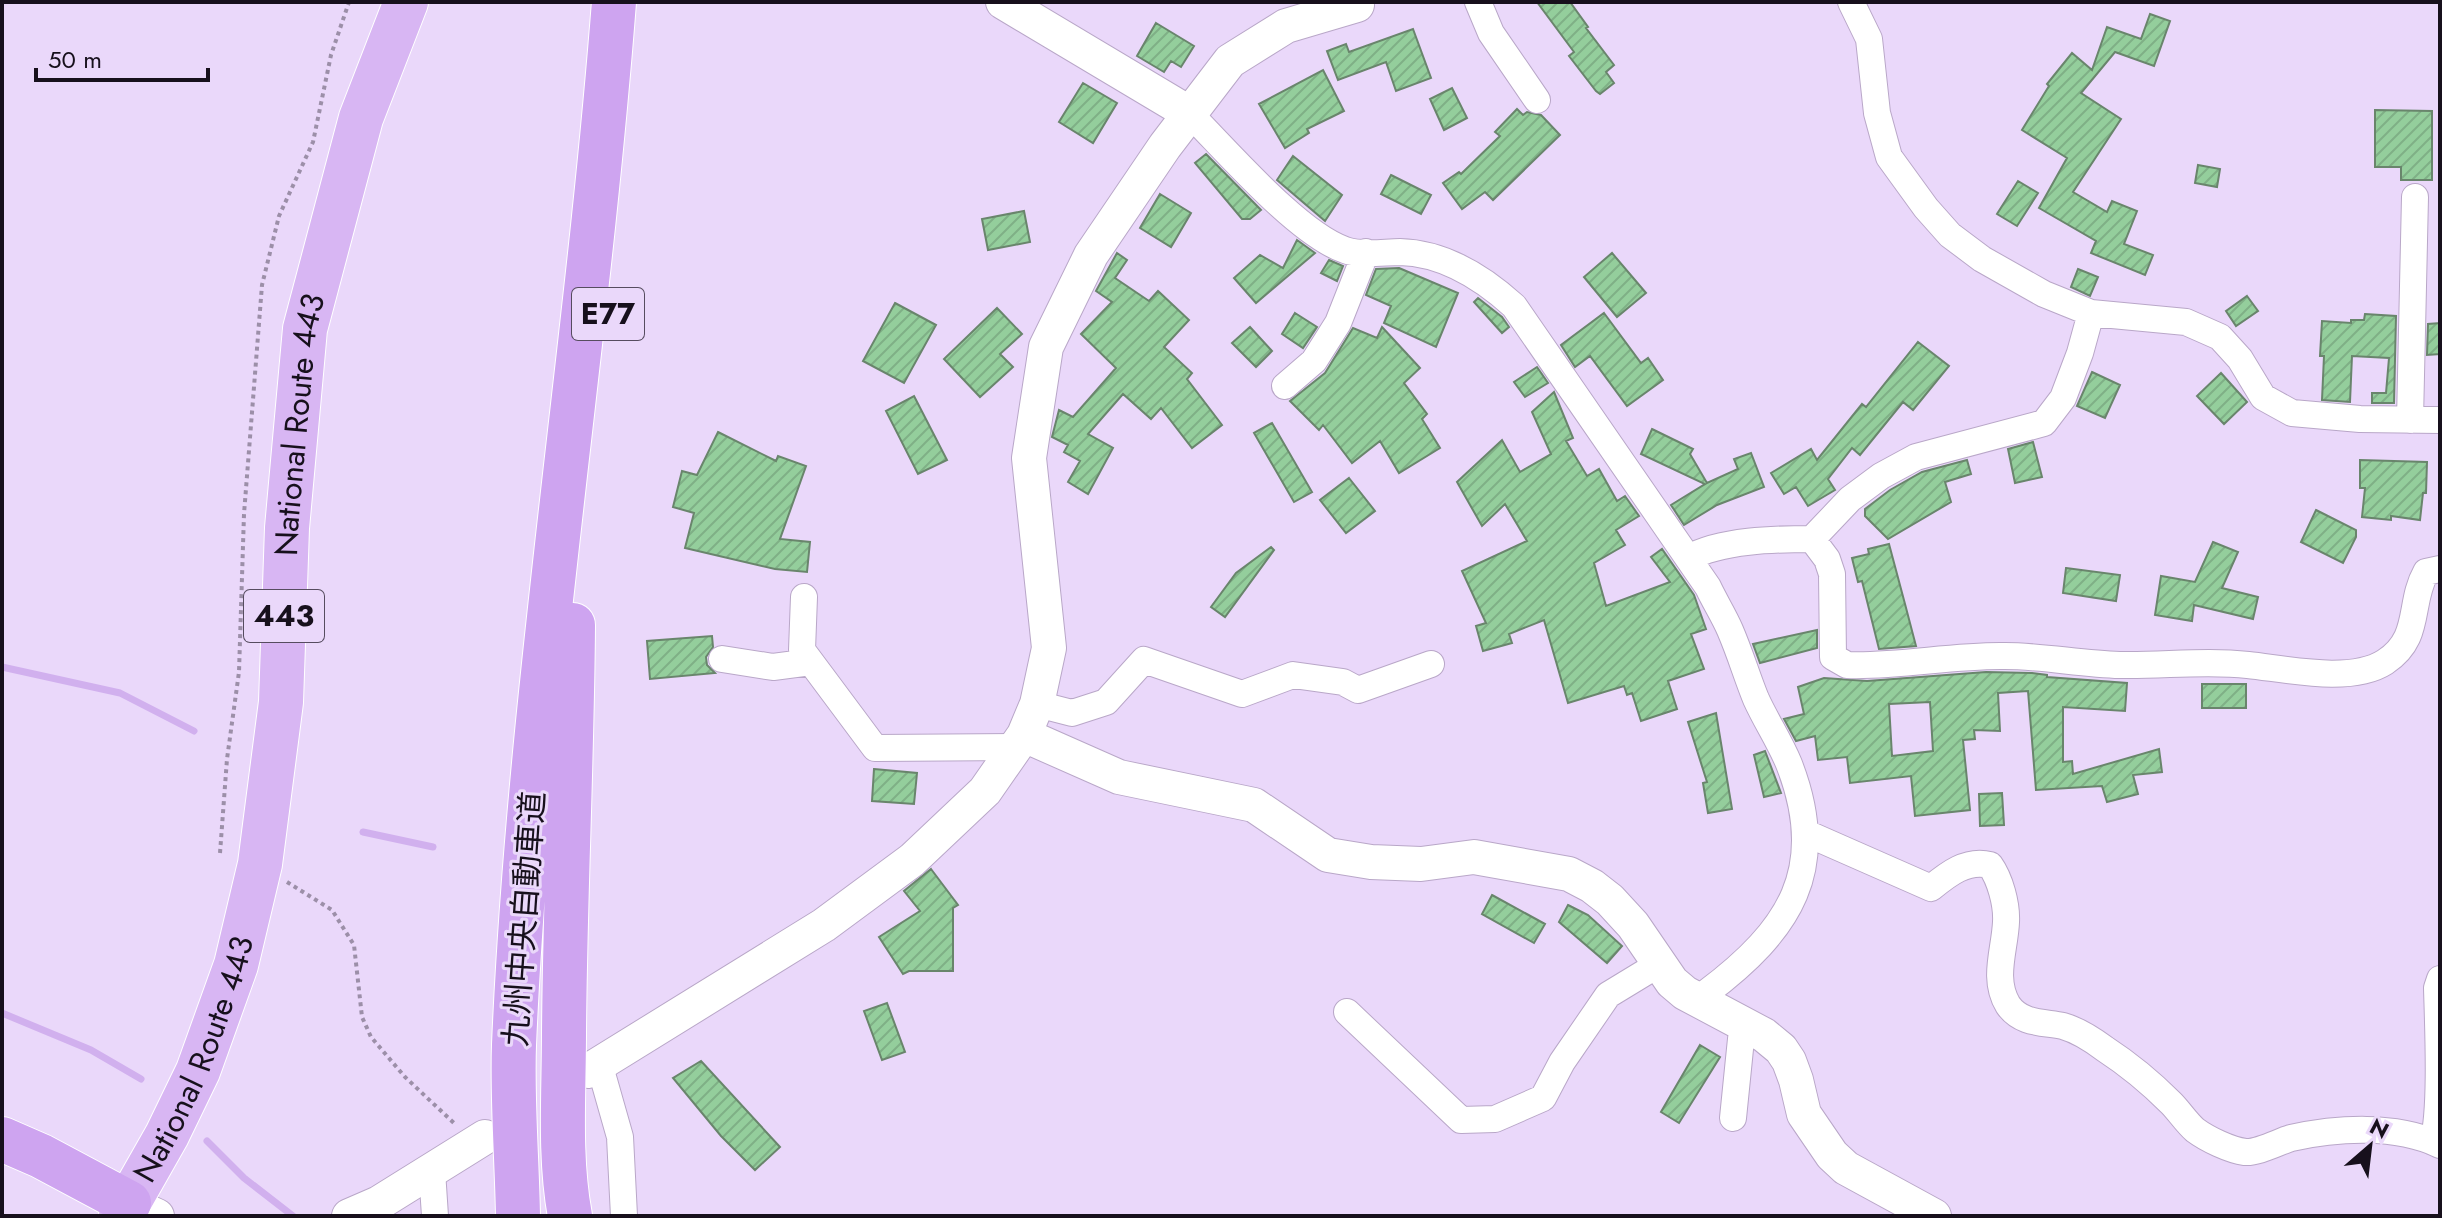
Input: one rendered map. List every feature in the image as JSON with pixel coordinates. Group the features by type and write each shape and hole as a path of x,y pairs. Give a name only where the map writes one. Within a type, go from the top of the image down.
{"highway":[{"name":"National Route 443","path":"136,1212 167,1135 198,1071 236,965 240,858 281,702 287,528 305,329 361,118 406,2"},
{"name":"E77","path":"560,624 614,2"},
{"name":"E77","path":"560,624 623,166 637,2"},
{"path":"488,1216 501,991 529,716 560,624"},
{"path":"560,624 567,813 565,1181 570,1216"},
{"name":"九州中央自動車道","path":"518,1216 514,1047 560,624"},
{"name":"九州中央自動車道","path":"538,1216 538,1032 560,624"},
{"path":"2,1139 41,1156 136,1212"}],"street":[{"path":"1003,2 1189,113 1311,231 1346,251 1422,253 1438,258 1478,277 1514,306 1689,558 1730,629 1756,699 1788,761 1801,797 1806,833 1799,885 1786,913 1758,950 1700,1001"},
{"path":"1478,2 1491,33 1537,100"},
{"path":"1851,2 1869,39 1877,113 1889,157 1950,235 1982,259 2044,294 2091,313 2186,322 2220,337 2240,359 2263,397 2292,413 2360,419 2440,420"},
{"path":"624,1216 620,1137 594,1067 824,925 912,860 985,791 1020,741 1037,704 1049,648 1029,458 1046,347 1091,255 1189,113 1230,61 1286,26 1364,4"},
{"path":"2410,420 2415,197"},
{"path":"1285,386 1314,361 1338,323 1366,252"},
{"path":"1689,558 1701,551 1719,547 1812,539 1850,499 1881,476 1916,457 2044,423 2063,398 2091,313"},
{"path":"1812,539 1827,559 1832,574 1833,657 1847,665 2005,656 2118,665 2243,664 2295,671 2350,673 2368,670 2401,649 2412,632 2419,584 2426,572 2440,569"},
{"path":"804,597 802,650 875,748 1020,741 1119,777 1254,805 1328,855 1371,862 1421,864 1474,857 1569,874 1592,886 1633,925 1672,982 1774,1042 1789,1061 1804,1114 1832,1155 1846,1168 1934,1216"},
{"path":"722,659 773,667 811,662"},
{"path":"1037,704 1072,713 1106,702 1144,660 1242,694 1293,675 1343,682 1358,690 1431,664"},
{"path":"1806,833 1931,888 1952,872 1978,862 1990,865 1998,882 2006,921 2001,956 2001,989 2010,1007 2024,1018 2063,1026 2106,1049 2170,1102 2195,1130 2247,1152 2292,1138 2340,1131 2424,1138 2437,1144 2437,988 2440,979"},
{"path":"1347,1012 1461,1120 1495,1119 1543,1098 1562,1062 1608,995 1659,964"},
{"path":"1733,1118 1745,1025"},
{"path":"349,1216 379,1203 480,1140"},
{"path":"432,1171 435,1216"}],"path":[{"path":"239,672 227,759 240,858 332,910 354,945 362,1017 371,1037 405,1077 480,1140"}],"building":[{"path":"1537,2 1570,2 1614,65 1606,72 1614,83 1600,94 1596,91 1569,56 1574,52"},
{"path":"2150,14 2170,21 2154,66 2115,52 2081,93 2121,119 2073,192 2107,212 2112,201 2137,211 2124,244 2153,255 2145,275 2091,253 2096,241 2039,208 2067,158 2022,130 2049,86 2047,84 2072,53 2092,70 2107,27 2141,39"},
{"path":"1156,23 1194,46 1181,67 1171,61 1164,72 1137,56"},
{"path":"1413,29 1431,78 1396,91 1386,62 1338,80 1327,51 1346,44 1349,52"},
{"path":"1323,70 1344,111 1307,129 1309,133 1285,148 1259,104"},
{"path":"1083,83 1117,103 1093,143 1059,122"},
{"path":"1452,88 1467,118 1444,130 1430,99"},
{"path":"1517,109 1523,115 1527,112 1541,115 1560,135 1493,200 1485,192 1462,209 1443,183 1459,172 1461,174 1500,136 1495,132"},
{"path":"2375,110 2432,111 2432,180 2401,180 2401,167 2375,167"},
{"path":"1206,154 1261,210 1250,219 1242,219 1195,163"},
{"path":"1293,156 1342,195 1325,221 1277,180"},
{"path":"2198,165 2220,169 2217,187 2195,183"},
{"path":"1391,175 1431,195 1421,214 1381,194"},
{"path":"2018,181 2038,193 2017,226 1997,214"},
{"path":"1160,194 1191,213 1171,247 1140,228"},
{"path":"1024,211 1030,242 988,250 982,219"},
{"path":"1297,240 1315,253 1256,303 1234,278 1260,255 1283,268"},
{"path":"1117,253 1127,260 1115,278 1149,301 1158,291 1189,320 1164,347 1192,373 1187,379 1222,425 1192,448 1161,408 1151,419 1123,394 1088,434 1113,448 1088,494 1068,482 1080,461 1064,452 1068,445 1052,437 1059,410 1073,417 1116,368 1081,334 1112,302 1096,291"},
{"path":"1612,253 1646,293 1617,317 1584,277"},
{"path":"1329,260 1343,266 1337,281 1321,273"},
{"path":"1399,268 1458,293 1436,347 1384,323 1391,306 1366,295 1376,269"},
{"path":"2078,269 2098,277 2090,296 2071,287"},
{"path":"2247,296 2258,311 2236,326 2226,311"},
{"path":"1478,298 1502,317 1509,327 1502,333 1474,302"},
{"path":"895,303 936,325 904,383 863,361"},
{"path":"997,308 1022,334 1000,354 1013,367 980,397 944,359"},
{"path":"1295,313 1317,327 1303,348 1282,334"},
{"path":"1604,313 1641,363 1648,358 1663,380 1627,406 1590,356 1575,367 1561,345"},
{"path":"2365,314 2396,316 2394,403 2372,403 2372,393 2386,393 2389,358 2352,356 2350,402 2322,400 2322,321 2351,323 2351,320 2364,320"},
{"path":"2440,323 2440,354 2427,355 2428,324"},
{"path":"1250,327 1272,351 1256,367 1232,343"},
{"path":"1382,327 1420,368 1404,383 1427,414 1422,419 1440,448 1399,473 1380,441 1352,463 1323,425 1319,430 1290,401 1325,373 1353,328 1377,338"},
{"path":"1918,342 1949,366 1913,410 1903,402 1860,455 1852,448 1828,479 1835,490 1808,506 1796,487 1784,494 1771,473 1811,449 1817,460 1862,404 1866,407"},
{"path":"1537,367 1548,383 1525,397 1514,382"},
{"path":"2092,372 2120,385 2105,418 2077,406"},
{"path":"2221,373 2247,402 2224,424 2197,396"},
{"path":"1554,392 1573,438 1566,441 1587,476 1599,469 1617,501 1625,496 1639,516 1616,530 1625,545 1594,563 1606,606 1670,582 1651,557 1662,549 1694,595 1706,629 1691,634 1704,669 1668,681 1677,709 1641,721 1632,693 1627,695 1624,686 1568,703 1544,620 1509,634 1512,643 1483,651 1476,626 1486,623 1462,571 1527,541 1505,504 1482,526 1457,482 1502,440 1520,472 1551,454 1532,412"},
{"path":"914,396 947,460 918,474 886,411"},
{"path":"1272,423 1312,492 1294,502 1254,433"},
{"path":"1652,429 1693,449 1690,454 1707,483 1738,469 1734,459 1751,453 1764,487 1717,505 1684,525 1671,505 1705,484 1641,454"},
{"path":"718,432 776,461 778,456 806,466 780,539 810,542 807,572 775,569 685,548 694,513 673,507 682,471 697,475"},
{"path":"2033,442 2042,477 2015,483 2008,449"},
{"path":"1967,460 1971,474 1945,482 1951,502 1888,539 1865,516 1865,509 1922,472"},
{"path":"2360,460 2427,462 2426,493 2423,493 2420,520 2391,516 2391,520 2362,517 2365,488 2360,488"},
{"path":"1349,478 1375,511 1346,533 1320,500"},
{"path":"2316,510 2356,530 2356,537 2343,563 2301,542"},
{"path":"2213,542 2238,552 2222,588 2258,597 2253,619 2194,605 2192,621 2155,615 2161,576 2195,582"},
{"path":"1889,544 1916,646 1879,649 1862,581 1858,582 1852,558 1869,554 1868,549"},
{"path":"1271,547 1274,550 1225,617 1211,607 1236,573"},
{"path":"2066,568 2120,575 2116,601 2063,593"},
{"path":"1817,630 1817,648 1760,663 1753,644"},
{"path":"712,636 713,647 706,657 707,665 715,673 650,679 647,641"},
{"path":"1986,672 2032,673 2047,677 2127,683 2125,711 2063,707 2063,762 2072,761 2073,774 2159,749 2162,772 2133,775 2138,794 2107,802 2102,786 2036,790 2028,691 1998,693 2000,731 1974,730 1975,739 1963,740 1970,810 1915,816 1911,776 1850,783 1847,757 1818,760 1815,736 1796,741 1784,719 1804,714 1798,687 1824,678 1867,681","holes":["1930,702 1933,751 1892,756 1889,704"]},
{"path":"2202,684 2246,684 2246,708 2202,708"},
{"path":"1716,713 1732,809 1708,813 1703,783 1707,782 1688,722"},
{"path":"1765,751 1781,793 1764,797 1754,755"},
{"path":"874,769 917,773 914,804 872,801"},
{"path":"2002,793 2004,825 1980,826 1979,794"},
{"path":"931,869 958,905 953,908 953,971 909,971 903,974 879,937 920,911 904,891"},
{"path":"1492,895 1545,924 1534,943 1482,914"},
{"path":"1568,905 1588,915 1622,946 1607,963 1559,922"},
{"path":"887,1003 905,1052 882,1060 864,1011"},
{"path":"1700,1045 1720,1057 1679,1123 1661,1112"},
{"path":"701,1061 780,1147 755,1170 721,1136 673,1078"}],"waterway":[{"path":"2,667 120,693 194,731"},
{"path":"363,832 433,847"},
{"path":"2,1013 91,1050 141,1079"},
{"path":"207,1141 244,1178 293,1216"}]}
